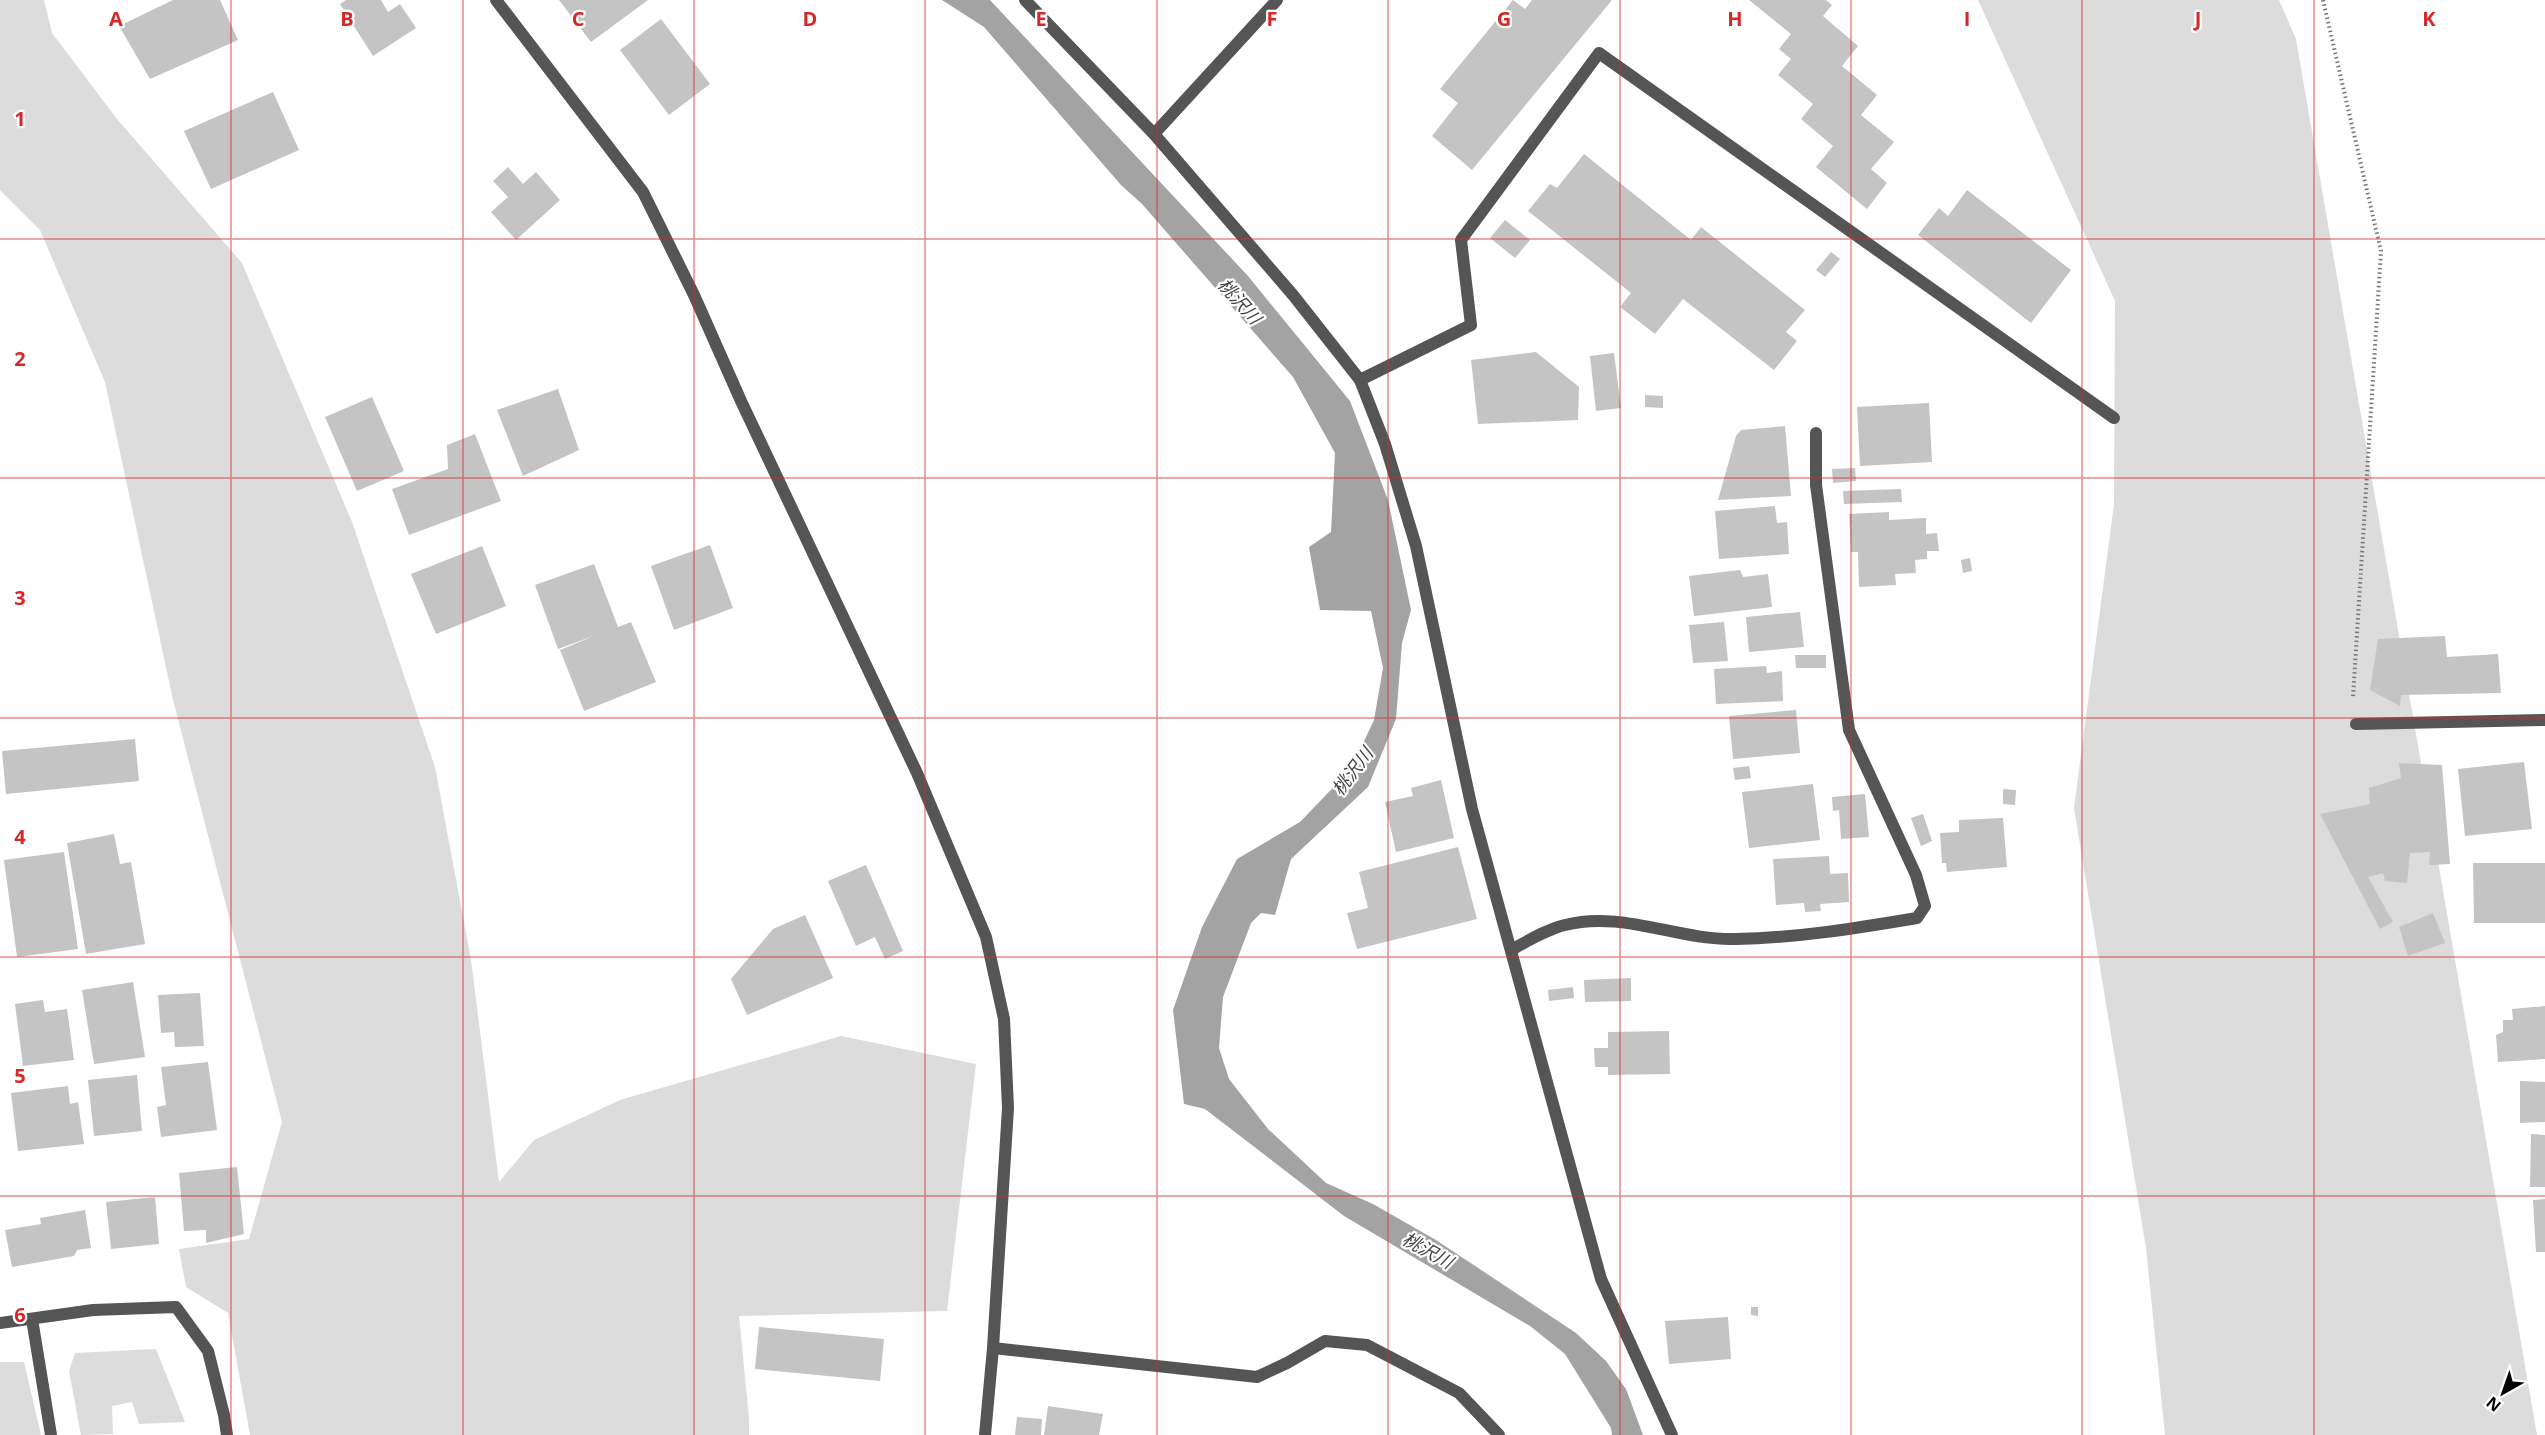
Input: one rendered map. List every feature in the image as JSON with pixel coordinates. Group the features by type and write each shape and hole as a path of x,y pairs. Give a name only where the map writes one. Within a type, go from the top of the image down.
{"street":[{"path":"496,0 643,192 694,295 741,401 917,773 986,937 1004,1018 1008,1108 993,1348 985,1435"},
{"path":"1024,0 1154,134 1293,295 1360,380 1385,444 1416,546 1472,809 1601,1279 1672,1435"},
{"path":"1154,134 1277,0"},
{"path":"1360,380 1471,325 1461,240 1599,53 2114,418"},
{"path":"1511,951 1541,934 1566,925 1605,922 1734,940 1907,920 1917,918 1925,906 1916,875 1850,730 1816,485 1816,433"},
{"path":"2356,724 2545,720"},
{"path":"0,1323 93,1310 176,1307 208,1351 227,1435"},
{"path":"32,1319 51,1435"},
{"path":"993,1348 1257,1377 1325,1341 1367,1345 1459,1393 1499,1435"}],"path":[{"path":"2323,0 2381,251 2352,695 2356,724"}],"shaded area":[{"path":"0,0 44,0 52,33 117,119 242,263 352,522 435,767 471,960 499,1182 534,1140 620,1100 841,1036 976,1064 947,1311 739,1316 749,1435 250,1435 228,1313 186,1287 179,1249 249,1239 282,1122 173,700 105,382 40,230 0,190"},
{"path":"1978,0 2279,0 2296,39 2537,1435 2165,1435 2146,1248 2074,808 2114,504 2115,301"},
{"path":"156,1349 185,1422 139,1424 132,1402 112,1406 113,1434 81,1435 69,1371 75,1353"},
{"path":"0,1362 24,1362 41,1435 0,1435"}],"water":[{"name":"桃沢川","path":"942,0 990,0 1248,276 1350,401 1388,500 1411,610 1402,643 1396,719 1368,787 1291,859 1275,915 1261,913 1251,923 1223,997 1219,1048 1229,1079 1268,1129 1326,1183 1373,1204 1436,1240 1576,1333 1606,1361 1626,1389 1643,1435 1612,1435 1611,1428 1565,1354 1530,1326 1344,1216 1205,1109 1184,1104 1173,1010 1202,927 1237,859 1300,822 1351,769 1374,720 1383,668 1371,611 1320,610 1309,547 1331,532 1335,453 1293,377 1142,204 1121,185 984,27"}],"building":[{"path":"173,0 220,0 238,40 150,79 119,26"},
{"path":"346,0 381,0 388,12 400,4 416,28 373,56 340,4"},
{"path":"559,0 648,0 591,42"},
{"path":"1513,0 1525,9 1532,0 1612,0 1472,170 1432,136 1458,103 1440,89"},
{"path":"1749,0 1826,0 1832,5 1823,16 1858,46 1842,66 1877,95 1861,115 1894,142 1871,169 1887,183 1867,209 1816,167 1833,146 1801,119 1813,104 1778,75 1791,59 1779,49 1791,34"},
{"path":"661,19 710,84 669,115 620,50"},
{"path":"273,92 299,150 211,189 184,131"},
{"path":"1584,154 1691,240 1701,227 1805,310 1786,332 1797,341 1774,370 1683,299 1655,334 1620,307 1631,293 1528,211 1550,184 1557,188"},
{"path":"508,167 523,184 536,172 560,200 516,240 491,212 508,197 493,181"},
{"path":"1967,190 2071,270 2031,323 1918,235 1939,208 1948,216"},
{"path":"1505,220 1530,240 1515,258 1490,238"},
{"path":"1831,252 1840,259 1825,277 1816,270"},
{"path":"1536,352 1579,387 1578,420 1478,424 1471,360"},
{"path":"1614,353 1621,408 1596,411 1590,356"},
{"path":"558,389 579,450 523,476 497,410"},
{"path":"1645,395 1663,396 1663,408 1645,407"},
{"path":"372,397 404,471 357,491 325,417"},
{"path":"1929,403 1932,462 1860,466 1857,407"},
{"path":"1785,426 1791,496 1718,500 1736,436 1741,430"},
{"path":"475,434 501,501 409,535 392,489 448,469 447,445"},
{"path":"1855,468 1856,481 1833,483 1832,469"},
{"path":"1901,489 1902,502 1844,504 1843,491"},
{"path":"1775,506 1777,523 1787,522 1789,554 1719,559 1715,511"},
{"path":"1889,512 1889,520 1926,518 1926,534 1937,533 1939,551 1927,551 1927,559 1915,560 1916,573 1895,574 1896,585 1859,587 1858,552 1851,552 1849,514"},
{"path":"710,545 733,608 674,630 651,566"},
{"path":"482,546 506,606 436,634 411,574"},
{"path":"1970,558 1972,571 1963,573 1961,560"},
{"path":"594,564 618,627 631,622 656,682 584,711 560,650 596,635 558,649 535,585"},
{"path":"1740,570 1743,577 1768,574 1772,607 1694,616 1689,576"},
{"path":"1800,612 1804,647 1749,652 1746,617"},
{"path":"1724,622 1728,661 1693,663 1689,625"},
{"path":"2445,636 2447,657 2498,654 2501,693 2401,695 2400,706 2370,690 2378,639"},
{"path":"1795,655 1826,655 1826,668 1796,668"},
{"path":"1766,666 1767,673 1782,671 1783,701 1716,704 1714,669"},
{"path":"1796,710 1800,753 1733,759 1729,716"},
{"path":"135,739 139,781 6,794 2,751"},
{"path":"2524,762 2532,829 2465,836 2458,769"},
{"path":"2399,763 2442,765 2450,864 2429,865 2430,852 2410,853 2407,883 2385,881 2383,873 2368,877 2393,922 2380,929 2320,814 2370,804 2369,788 2401,778"},
{"path":"1749,766 1751,778 1735,780 1733,768"},
{"path":"1441,780 1454,838 1396,852 1385,802 1413,796 1411,788"},
{"path":"1813,784 1820,840 1749,848 1742,792"},
{"path":"2003,789 2016,790 2015,805 2003,804"},
{"path":"1865,794 1869,837 1841,839 1839,810 1833,811 1832,797"},
{"path":"1923,814 1932,841 1921,846 1911,818"},
{"path":"2003,818 2007,867 1947,872 1946,863 1942,863 1940,833 1959,832 1959,820"},
{"path":"114,834 120,864 131,862 145,944 86,954 67,843"},
{"path":"1458,847 1477,919 1357,949 1347,913 1368,908 1359,872"},
{"path":"64,852 78,949 17,957 4,860"},
{"path":"1829,856 1830,874 1848,873 1849,902 1820,904 1821,911 1805,912 1804,903 1776,905 1773,859"},
{"path":"2473,863 2545,863 2545,923 2474,923"},
{"path":"866,865 903,951 885,959 875,937 856,946 828,881"},
{"path":"2433,913 2445,943 2408,956 2399,927"},
{"path":"805,915 833,978 747,1015 731,979 773,929"},
{"path":"1631,978 1631,1001 1585,1002 1584,980"},
{"path":"133,982 145,1057 94,1064 82,990"},
{"path":"1573,987 1574,998 1549,1001 1548,990"},
{"path":"200,993 204,1046 175,1047 174,1032 161,1033 158,995"},
{"path":"43,1000 45,1012 67,1009 74,1060 23,1066 15,1004"},
{"path":"2545,1006 2545,1059 2498,1062 2496,1035 2503,1032 2503,1020 2513,1020 2512,1009"},
{"path":"1669,1031 1670,1074 1608,1075 1608,1067 1595,1067 1594,1048 1608,1048 1608,1032"},
{"path":"208,1062 217,1130 161,1137 157,1107 166,1105 161,1067"},
{"path":"137,1075 142,1131 94,1136 88,1080"},
{"path":"2520,1081 2545,1082 2545,1122 2520,1123"},
{"path":"68,1086 70,1104 78,1102 84,1144 18,1151 11,1093"},
{"path":"2531,1134 2545,1135 2545,1187 2530,1187"},
{"path":"237,1167 244,1234 206,1243 206,1230 184,1231 179,1173"},
{"path":"155,1197 159,1244 111,1249 106,1202"},
{"path":"2545,1199 2545,1252 2536,1252 2533,1200"},
{"path":"85,1210 91,1248 77,1250 74,1256 12,1267 5,1230 41,1224 40,1218"},
{"path":"1751,1307 1758,1307 1758,1316 1751,1315"},
{"path":"1728,1317 1731,1359 1669,1364 1665,1321"},
{"path":"759,1327 884,1339 880,1381 755,1369"},
{"path":"1048,1406 1103,1414 1099,1435 1044,1435"},
{"path":"1017,1417 1042,1419 1041,1435 1015,1435"}]}
